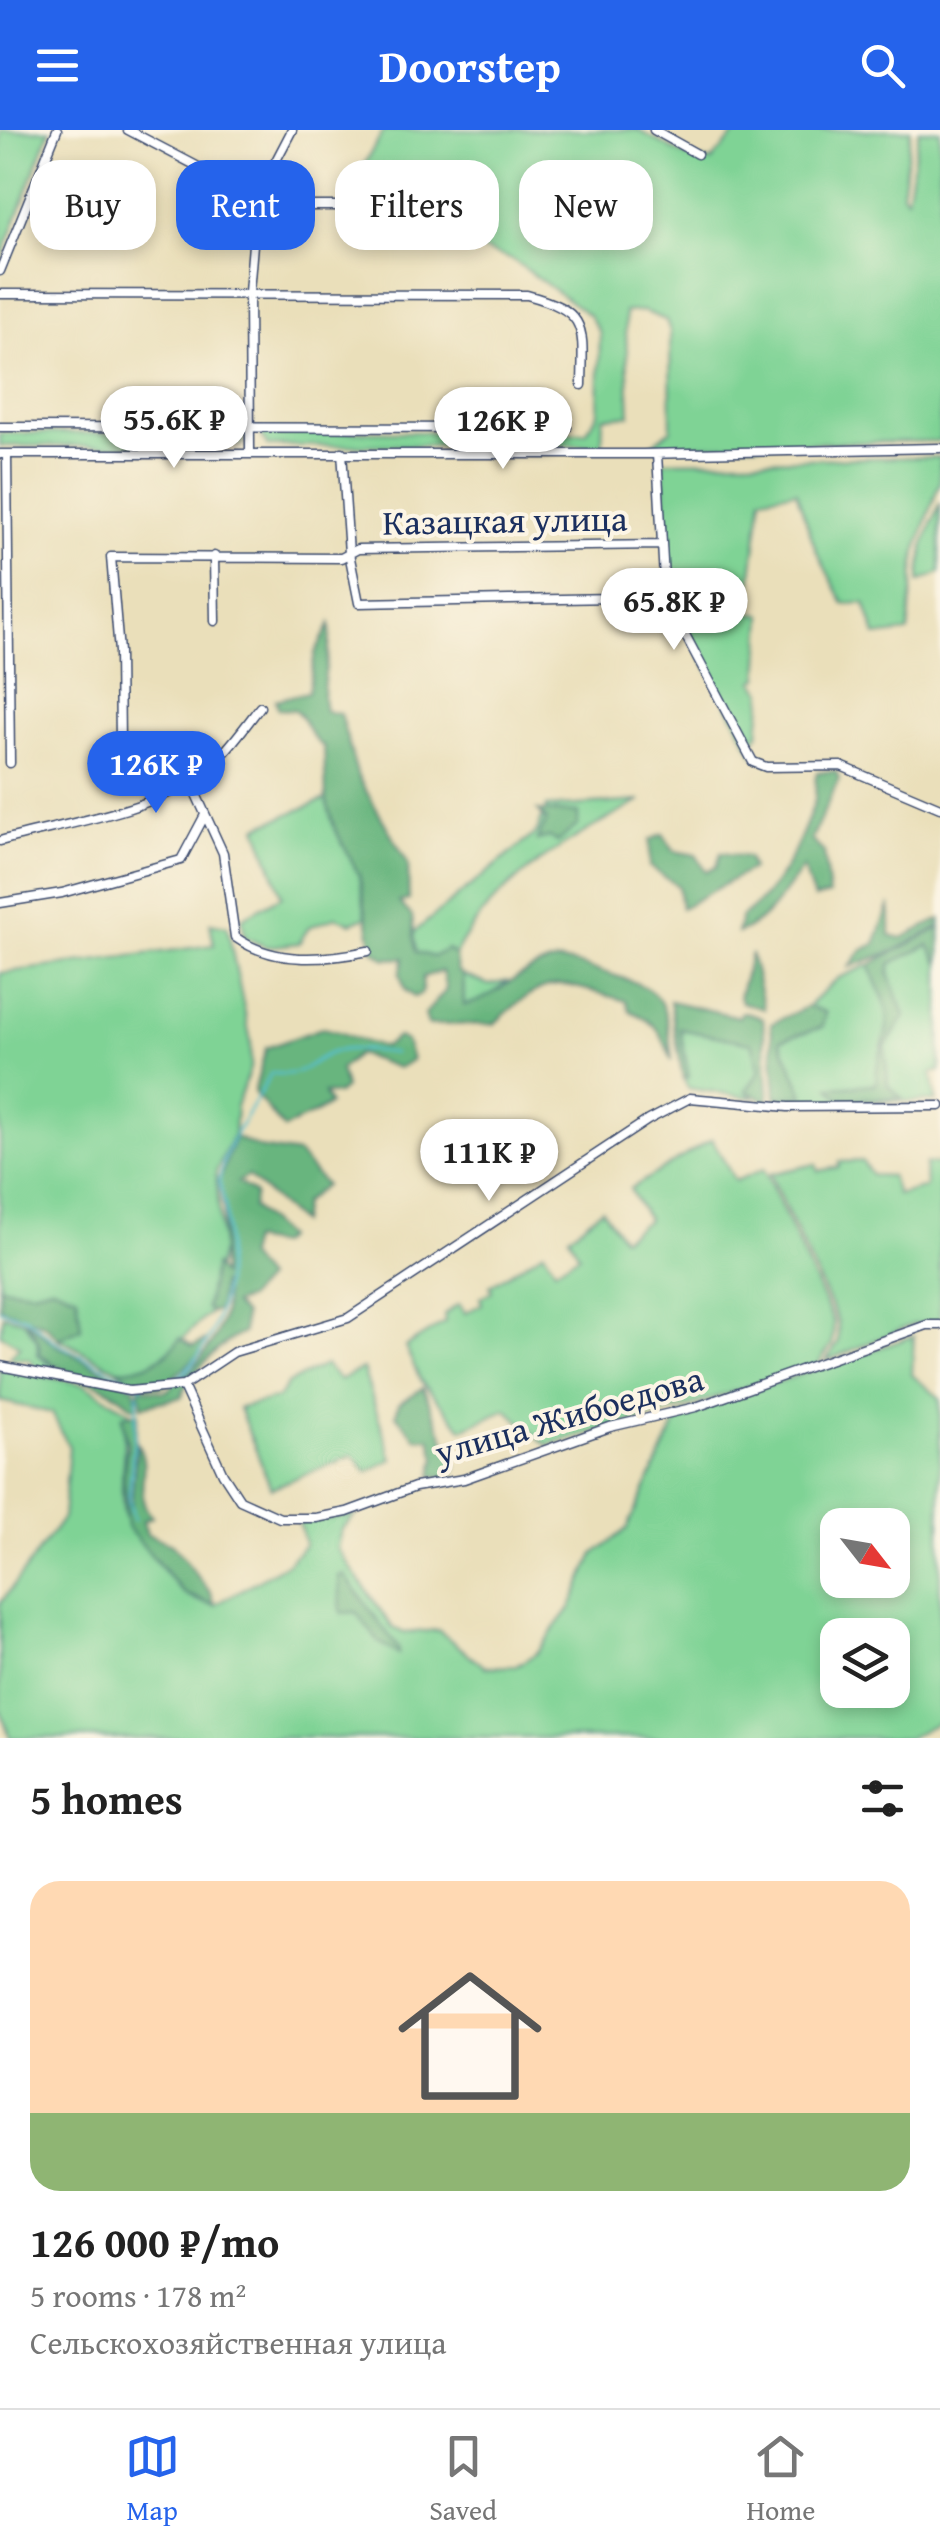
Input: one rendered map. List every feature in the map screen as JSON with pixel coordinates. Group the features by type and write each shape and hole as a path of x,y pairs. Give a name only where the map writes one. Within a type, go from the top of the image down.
{"street":[{"path":"0,271 58,130"},
{"path":"128,130 186,160"},
{"path":"276,160 292,130"},
{"path":"654,130 697,154"},
{"path":"250,451 249,292 253,250"},
{"path":"0,294 527,295 557,303 579,319 583,329 582,385"},
{"path":"0,427 568,428"},
{"path":"10,763 4,454 250,451 657,454 940,448"},
{"name":"Казацкая улица","path":"342,452 349,554 360,604 666,597"},
{"path":"657,454 666,597 753,762 766,767 842,766 940,808"},
{"name":"Казацкая улица","path":"120,744 119,652 110,557 342,558 358,549 662,545"},
{"path":"214,556 215,622"},
{"path":"0,841 134,804 190,782 228,748 260,707"},
{"path":"190,782 223,854 235,937 268,953 293,958 328,959 368,951"},
{"path":"0,903 62,892 181,860 205,816"},
{"path":"0,1366 129,1391 180,1386 234,1352 348,1318 648,1120 690,1098 788,1107 940,1106"},
{"name":"улица Жибоедова","path":"180,1386 240,1500 280,1518 347,1512 414,1487 464,1479 610,1428 696,1407 927,1325 940,1325"}],"green space":[{"path":"0,130 50,130 39,160 30,160 30,183 0,262"},
{"path":"384,130 638,130 687,157 711,162 739,130 911,130 902,193 907,198 919,130 940,130 940,441 651,446 671,429 670,331 666,320 643,311 625,312 630,415 603,417 602,445 267,446 260,431 586,433 598,413 600,333 589,315 513,260 484,250 499,250 499,160 367,160"},
{"path":"0,433 239,433 245,441 241,445 201,445 185,439 175,446 0,446"},
{"path":"940,457 940,481 916,552 908,632 876,636 865,603 844,604 816,550 796,491 762,497 747,613 763,615 759,678 754,681 763,692 759,733 751,744 758,751 754,755 670,597 663,461"},
{"path":"940,503 940,573 919,582 924,544"},
{"path":"330,624 323,690 325,711 340,714 358,777 408,863 409,900 399,902 412,916 416,952 433,957 447,949 455,955 457,971 463,975 464,1005 487,997 530,970 554,962 577,964 637,983 658,998 663,1008 672,1061 657,1030 630,1011 626,1001 568,986 542,988 494,1024 428,1025 425,1014 446,990 442,971 423,977 422,993 414,997 405,990 400,974 404,958 386,959 373,950 359,875 334,827 326,799 324,747 295,710 279,709 275,700 308,692 315,653"},
{"path":"836,771 839,779 811,840 824,852 829,895 814,899 803,868 766,915 737,933 741,917 777,880 802,835 816,795 817,772"},
{"path":"326,799 334,827 359,875 366,917 351,923 336,917 309,927 299,943 266,947 245,937 242,918 282,896 257,827"},
{"path":"641,801 536,864 490,905 455,955 447,949 433,957 416,952 414,932 537,832 546,807"},
{"path":"538,811 578,813 578,825 557,842 550,837 537,840 547,820"},
{"path":"663,834 674,851 696,855 706,871 716,867 721,853 748,857 752,869 681,908 678,886 650,867 650,840"},
{"path":"890,904 890,935 902,938 940,919 940,926 894,951 849,967 862,950 875,944"},
{"path":"210,923 227,926 251,1042 251,1066 236,1106 234,1133 216,1172 222,1248 206,1307 211,1312 154,1361 141,1368 115,1368 59,1339 81,1328 52,1286 32,1291 0,1287 0,973 214,945"},
{"path":"940,928 940,965 929,945 891,963 889,974 905,1016 885,1047 888,1086 902,1098 840,1099 830,1087 876,1084 888,1020 869,965"},
{"path":"929,945 940,965 940,1071 932,1073 936,1101 778,1102 776,1098 803,1094 780,1040 825,1012 808,1006 838,978 869,965 888,1020 876,1085 831,1087 900,1098 888,1086 885,1047 905,1016 889,974 891,963"},
{"path":"751,953 764,1009 741,1002 739,997"},
{"path":"463,975 489,985 508,981 483,1002 464,1005"},
{"path":"670,1001 739,1017 742,1012 763,1018 769,1102 746,1091 760,1071 752,1043 680,1029 689,1077 683,1078"},
{"path":"808,1006 825,1012 823,1027 780,1040 804,1095 776,1098 771,1024"},
{"path":"322,1028 384,1047 398,1037 406,1041 412,1060 398,1068 358,1054 340,1069 345,1088 337,1095 324,1093 329,1104 284,1129 254,1092 266,1048"},
{"path":"680,1029 753,1043 760,1072 746,1090 753,1098 688,1088 683,1078 688,1077"},
{"path":"235,1137 259,1148 298,1154 325,1185 303,1203 300,1223 248,1176 238,1182 255,1194 252,1207 285,1237 278,1245 251,1240 247,1256 265,1279 247,1299 233,1304 244,1315 243,1333 207,1360 182,1397 142,1406 139,1388 165,1392 190,1371 218,1330 225,1299 222,1282 219,1310 211,1312 206,1308 214,1266 221,1275 224,1210 219,1181"},
{"path":"712,1139 735,1181 764,1169 834,1323 832,1344 818,1364 690,1406 547,1445 506,1409 463,1429 421,1381 405,1347 445,1322 444,1315 459,1304 465,1313 482,1304 480,1298 492,1291 490,1286 544,1251 555,1269 579,1255 569,1236 602,1209 622,1238 648,1220 630,1189"},
{"path":"862,1161 872,1175 891,1176 897,1195 926,1187 925,1164 940,1164 940,1321 914,1324 826,1361 838,1342 838,1322 770,1174 816,1164 818,1171 839,1167 839,1162"},
{"path":"52,1286 77,1296 81,1328 59,1339 45,1325 0,1308 0,1287 32,1291"},
{"path":"3,1315 23,1320 37,1340 38,1355 62,1374 40,1371 29,1359 9,1358 20,1346 0,1334"},
{"path":"25,1320 56,1345 134,1387 138,1406 132,1407 111,1391 40,1355 38,1340"},
{"path":"914,1336 912,1375 940,1398 940,1721 908,1738 10,1738 0,1708 0,1604 63,1518 69,1447 52,1413 0,1401 0,1368 84,1384 131,1413 122,1416 125,1516 171,1579 195,1600 215,1605 288,1563 305,1544 299,1522 356,1515 341,1530 337,1548 393,1628 404,1633 438,1630 485,1667 516,1666 535,1654 571,1607 594,1554 627,1529 680,1415"},
{"path":"180,1338 193,1346 207,1340 199,1355 162,1387 137,1384 118,1370 154,1362"},
{"path":"325,1365 339,1380 363,1369 392,1459 367,1472 353,1455 271,1488 239,1408 278,1398 288,1383"},
{"path":"423,1388 456,1466 452,1477 432,1476 436,1457 430,1438 416,1438 396,1415 399,1403"},
{"path":"138,1413 128,1499 131,1509 137,1443 143,1462 143,1499 152,1517 143,1521 147,1534 172,1544 211,1593 215,1605 185,1594 127,1527 123,1475 127,1445 122,1416"},
{"path":"344,1574 398,1648 398,1654 379,1642 356,1612 341,1613 339,1576"}],"waterway":[{"path":"172,1383 204,1348 214,1328 226,1261 226,1209 220,1176 235,1135 271,1073 301,1071 328,1054 344,1050 393,1053"},
{"path":"0,1310 27,1318 57,1343 142,1387"},
{"path":"134,1520 129,1500 138,1392"}]}
